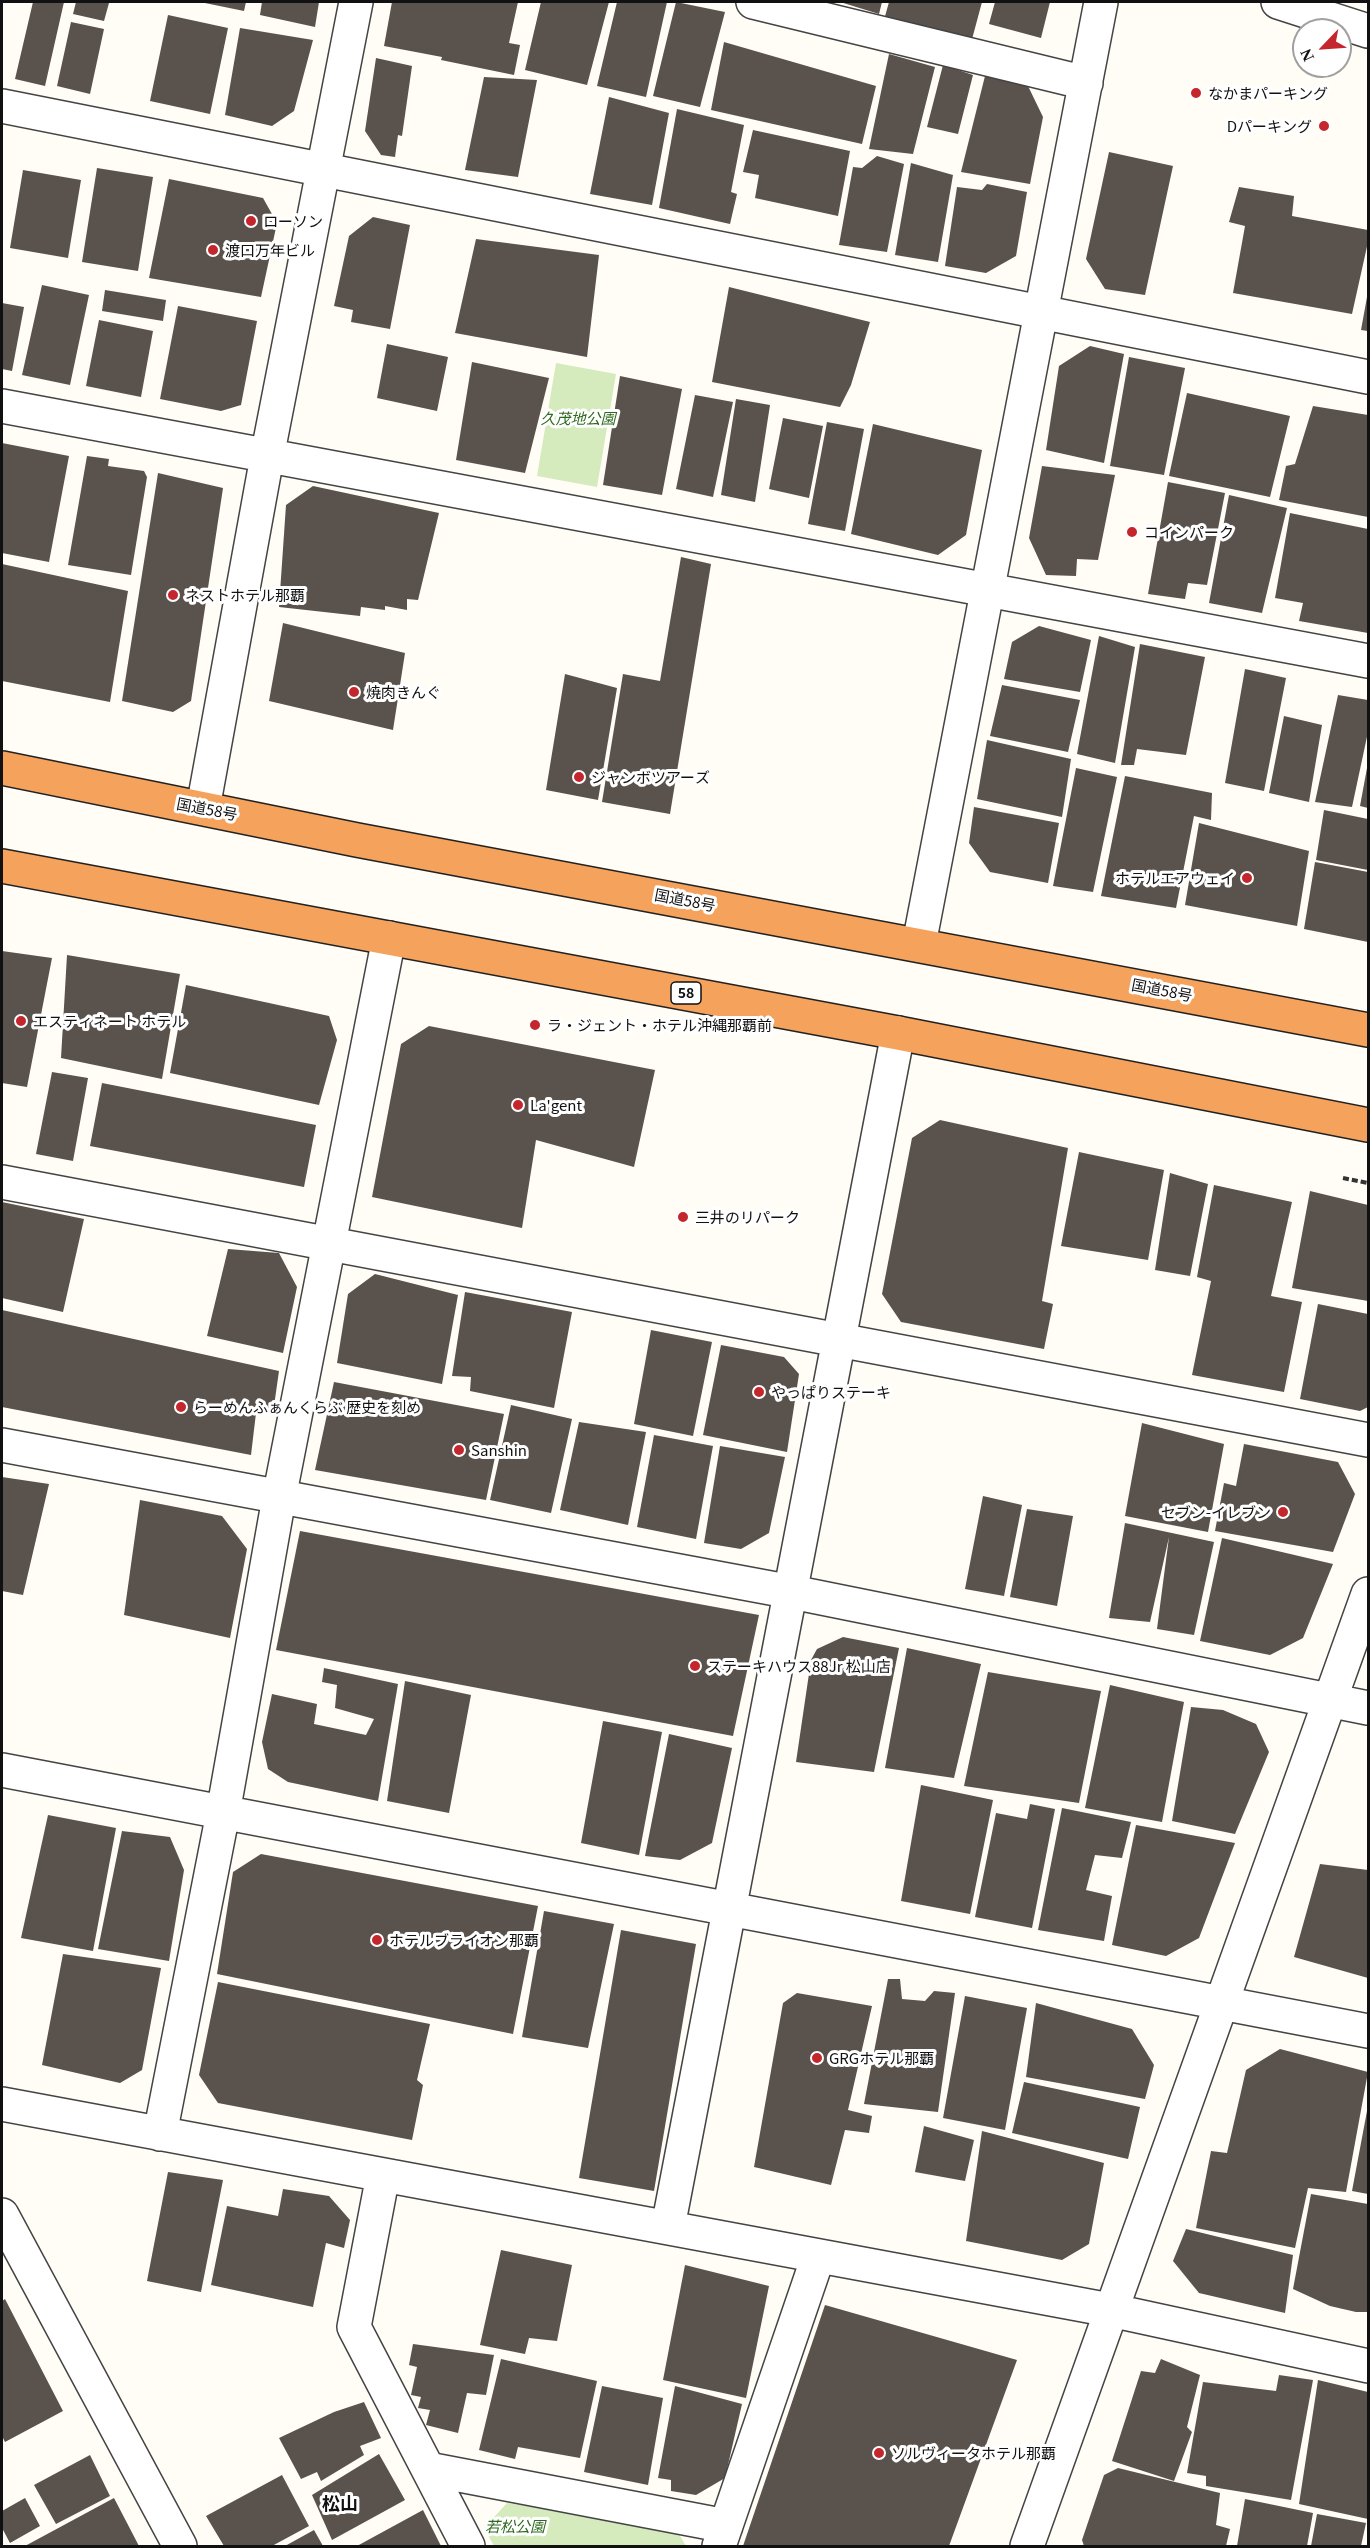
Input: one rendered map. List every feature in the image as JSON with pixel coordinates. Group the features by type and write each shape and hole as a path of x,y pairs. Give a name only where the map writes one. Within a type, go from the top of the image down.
{"highway":[{"name":"国道58号","path":"2,768 357,840 1368,1030"},
{"name":"58","path":"2,866 898,1033 1368,1125"}],"street":[{"path":"203,808 267,457 325,170 356,2"},
{"path":"753,2 1086,83"},
{"path":"919,944 1101,2"},
{"path":"1278,2 1368,31"},
{"path":"2,106 1368,377"},
{"path":"2,406 1368,661"},
{"path":"160,2134 223,1813 279,1498 390,938"},
{"path":"668,2227 898,1033"},
{"path":"2,1182 329,1246 1368,1440"},
{"path":"2,1445 792,1592 1368,1708"},
{"path":"1027,2547 1368,1594"},
{"path":"2,1770 1368,2031"},
{"path":"2,2104 1110,2310 1368,2366"},
{"path":"383,2175 354,2327 468,2547"},
{"path":"2,2215 180,2547"},
{"path":"428,2469 723,2536 818,2257"}],"path":[{"path":"1343,1178 1368,1183"}],"green space":[{"name":"久茂地公園","path":"556,363 616,374 597,487 537,476"},
{"name":"若松公園","path":"507,2503 676,2529 686,2546 494,2546 484,2528"}],"building":[{"path":"33,2 64,2 45,86 15,79"},
{"path":"76,2 109,3 104,21 73,14"},
{"path":"200,2 246,2 244,11"},
{"path":"262,2 319,2 315,27 260,15"},
{"path":"392,2 518,2 509,43 520,45 514,75 441,60 442,57 384,46"},
{"path":"541,2 609,2 587,85 525,70"},
{"path":"617,2 667,2 646,97 597,86"},
{"path":"676,2 725,12 700,107 653,96"},
{"path":"840,2 882,2 879,14"},
{"path":"889,2 982,2 971,43 884,20"},
{"path":"995,2 1050,2 1041,38 989,24"},
{"path":"168,15 228,28 210,114 150,101"},
{"path":"71,22 104,29 90,94 57,86"},
{"path":"240,28 313,40 294,111 272,126 225,115"},
{"path":"724,42 876,86 862,144 711,110"},
{"path":"889,54 935,67 913,154 869,149"},
{"path":"376,58 412,66 402,136 398,135 395,157 381,155 365,131"},
{"path":"943,65 973,75 958,134 927,127"},
{"path":"985,76 1028,86 1043,117 1030,184 961,172"},
{"path":"484,77 537,80 518,177 465,170"},
{"path":"609,97 669,113 652,205 590,194"},
{"path":"677,109 744,125 731,192 737,194 730,224 659,208"},
{"path":"753,130 850,151 838,216 755,198 759,175 743,172"},
{"path":"1109,152 1173,166 1145,295 1105,289 1086,259"},
{"path":"877,156 904,164 887,252 839,245 853,167 862,168"},
{"path":"911,163 953,175 938,262 895,255"},
{"path":"97,168 153,177 138,271 82,262"},
{"path":"23,170 81,180 68,258 10,248"},
{"name":"渡口万年ビル","path":"169,179 263,198 277,223 261,297 149,278"},
{"path":"987,184 1027,192 1016,256 986,273 945,266 957,187 982,190"},
{"path":"1239,187 1294,196 1292,216 1368,230 1368,242 1352,314 1233,293 1245,226 1229,222"},
{"path":"373,217 410,225 390,329 351,322 353,310 334,306 349,236"},
{"path":"476,239 599,255 587,357 455,333"},
{"path":"42,285 89,295 70,385 22,375"},
{"path":"729,287 870,322 851,385 840,407 712,382"},
{"path":"105,290 166,300 163,321 102,311"},
{"path":"1368,297 1368,331 1361,330"},
{"path":"2,303 24,307 12,371 2,369"},
{"path":"178,306 257,321 241,405 221,411 160,399"},
{"path":"99,320 153,331 141,397 86,386"},
{"path":"387,344 448,357 437,411 377,398"},
{"path":"1090,346 1124,354 1104,463 1046,450 1059,366"},
{"path":"1129,357 1185,368 1164,475 1110,466"},
{"path":"472,362 549,378 525,473 456,460"},
{"path":"620,376 682,389 662,495 603,485"},
{"path":"1187,393 1290,416 1270,497 1169,476"},
{"path":"695,395 733,402 713,497 676,489"},
{"path":"736,399 770,405 755,502 721,495"},
{"path":"1313,406 1368,415 1368,517 1279,500 1286,466 1295,464"},
{"path":"783,418 823,426 809,498 769,489"},
{"path":"827,422 864,429 845,531 808,524"},
{"path":"873,424 982,450 966,535 938,555 851,534"},
{"path":"2,443 69,456 49,562 2,553"},
{"path":"87,456 109,459 108,466 144,471 147,477 131,575 68,565"},
{"path":"1042,466 1115,475 1098,560 1077,559 1076,576 1046,575 1029,538"},
{"name":"ネストホテル那覇","path":"158,473 223,488 191,701 173,712 122,701"},
{"path":"1168,482 1225,493 1207,585 1188,583 1185,599 1148,594"},
{"path":"313,486 439,513 418,600 407,599 407,610 385,606 385,610 361,607 360,616 279,607 286,505"},
{"path":"1229,495 1287,508 1262,613 1209,603"},
{"path":"1290,513 1368,529 1368,633 1299,621 1303,603 1275,598"},
{"path":"681,557 711,564 670,814 602,802 623,674 660,681"},
{"path":"2,564 128,591 110,702 2,681"},
{"path":"283,623 405,653 393,730 269,701"},
{"path":"1039,626 1091,640 1080,692 1004,679 1012,642"},
{"path":"1099,636 1135,647 1115,763 1077,754"},
{"path":"1140,644 1205,657 1186,755 1137,749 1134,765 1121,765"},
{"path":"1245,669 1286,678 1264,791 1225,783"},
{"path":"565,674 617,688 598,800 546,790"},
{"path":"1002,685 1080,700 1068,752 990,736"},
{"path":"1338,695 1368,700 1368,732 1352,807 1315,802"},
{"path":"1284,716 1322,725 1309,802 1269,793"},
{"path":"987,740 1071,759 1062,817 977,799"},
{"path":"1076,768 1117,777 1093,892 1053,886"},
{"path":"1368,768 1368,808 1360,806"},
{"path":"1125,776 1212,793 1211,820 1194,816 1176,908 1101,896"},
{"path":"974,807 1059,823 1048,883 990,872 969,843"},
{"path":"1324,810 1368,819 1368,870 1316,860"},
{"name":"ホテルエアウェイ","path":"1199,823 1309,851 1297,926 1185,905"},
{"path":"1315,862 1368,872 1368,942 1304,929"},
{"name":"エスティネート ホテル","path":"2,951 52,958 27,1087 2,1083"},
{"path":"67,955 180,974 162,1079 61,1058"},
{"path":"186,985 329,1016 337,1040 319,1105 170,1073"},
{"name":"La'gent","path":"429,1026 655,1070 634,1167 536,1140 522,1228 372,1197 401,1044"},
{"path":"52,1072 88,1078 73,1161 36,1154"},
{"path":"102,1083 316,1125 304,1187 90,1146"},
{"path":"940,1120 1068,1148 1042,1301 1053,1304 1044,1349 901,1322 882,1294 912,1138"},
{"path":"1079,1152 1164,1170 1148,1260 1061,1246"},
{"path":"1170,1173 1208,1184 1190,1276 1155,1270"},
{"path":"1214,1185 1292,1202 1271,1296 1302,1302 1284,1392 1192,1375 1211,1281 1197,1277"},
{"path":"1310,1191 1368,1205 1368,1301 1292,1288"},
{"path":"2,1202 84,1219 63,1312 2,1298"},
{"path":"228,1249 279,1253 297,1287 283,1353 207,1336"},
{"path":"375,1274 458,1295 442,1384 337,1363 348,1294"},
{"path":"465,1292 572,1312 554,1408 470,1391 471,1377 452,1376"},
{"path":"1318,1304 1368,1314 1368,1407 1360,1411 1300,1399"},
{"path":"2,1310 279,1371 273,1413 256,1413 251,1455 2,1407"},
{"path":"651,1330 712,1342 693,1436 634,1424"},
{"path":"721,1345 784,1357 799,1374 787,1452 703,1435"},
{"path":"334,1382 504,1414 486,1500 315,1470"},
{"path":"511,1405 572,1419 551,1513 490,1500"},
{"path":"579,1422 646,1432 628,1525 560,1510"},
{"path":"1142,1423 1224,1444 1208,1532 1125,1516"},
{"path":"654,1435 713,1446 696,1539 637,1527"},
{"name":"セブン-イレブン","path":"1244,1444 1338,1462 1355,1494 1333,1552 1215,1531 1224,1483 1236,1486"},
{"path":"720,1446 785,1457 769,1533 741,1549 704,1543"},
{"path":"2,1477 49,1484 23,1595 2,1591"},
{"path":"983,1496 1022,1505 1004,1596 965,1589"},
{"path":"140,1500 222,1516 247,1549 230,1638 124,1615"},
{"path":"1027,1509 1073,1516 1057,1606 1010,1597"},
{"path":"1125,1523 1214,1542 1194,1635 1157,1629 1169,1537 1150,1622 1109,1618"},
{"path":"300,1531 759,1615 733,1736 276,1650"},
{"path":"1222,1538 1333,1564 1303,1638 1270,1655 1200,1641"},
{"path":"843,1637 899,1648 874,1772 796,1762 811,1660 817,1649"},
{"path":"907,1648 981,1664 954,1778 885,1768"},
{"path":"324,1668 398,1684 378,1801 288,1782 268,1769 262,1742 272,1694 317,1704 314,1724 366,1735 374,1719 335,1708 337,1685 322,1682"},
{"path":"988,1672 1101,1691 1079,1803 964,1786"},
{"path":"405,1681 471,1695 449,1813 387,1801"},
{"path":"1110,1685 1184,1702 1162,1822 1085,1808"},
{"path":"1191,1707 1223,1710 1256,1724 1269,1752 1235,1834 1172,1821"},
{"path":"603,1721 662,1732 639,1855 581,1843"},
{"path":"669,1734 732,1748 712,1843 680,1860 645,1856"},
{"path":"921,1785 993,1800 970,1914 901,1901"},
{"path":"1030,1804 1055,1809 1032,1928 975,1917 996,1813 1027,1819"},
{"path":"1062,1808 1131,1822 1122,1858 1095,1855 1086,1890 1112,1896 1104,1941 1038,1930"},
{"path":"48,1815 116,1828 93,1951 21,1938"},
{"path":"1136,1825 1235,1843 1199,1938 1166,1956 1112,1945"},
{"path":"122,1831 170,1837 184,1870 169,1961 98,1949"},
{"name":"ホテルブライオン那覇","path":"261,1854 538,1906 513,2034 217,1974 233,1872"},
{"path":"1320,1864 1368,1870 1368,1978 1294,1957"},
{"path":"544,1911 614,1924 588,2048 522,2037"},
{"path":"621,1930 696,1944 654,2191 579,2178"},
{"path":"63,1954 161,1968 142,2070 120,2083 42,2065"},
{"path":"888,1979 900,1979 902,1999 925,2001 934,1991 955,1993 938,2112 864,2104"},
{"path":"218,1982 430,2024 417,2080 423,2085 412,2140 218,2103 199,2075"},
{"name":"GRGホテル那覇","path":"797,1993 872,2006 848,2110 872,2116 869,2133 845,2130 831,2185 754,2167 783,2003"},
{"path":"965,1996 1027,2008 1005,2130 943,2118"},
{"path":"1036,2003 1132,2029 1154,2065 1145,2099 1026,2077"},
{"path":"1280,2049 1368,2072 1346,2192 1308,2188 1295,2248 1196,2228 1211,2151 1227,2153 1246,2070"},
{"path":"1024,2082 1140,2107 1128,2159 1012,2133"},
{"path":"1368,2111 1368,2194 1352,2191"},
{"path":"924,2126 974,2140 965,2181 915,2172"},
{"path":"982,2131 1104,2163 1089,2244 1062,2260 966,2241"},
{"path":"168,2172 223,2180 201,2292 147,2281"},
{"path":"283,2189 329,2196 350,2220 344,2248 326,2243 313,2307 211,2285 227,2206 278,2216"},
{"path":"1311,2194 1368,2204 1368,2312 1356,2312 1330,2306 1293,2289"},
{"path":"1186,2229 1293,2255 1285,2313 1199,2293 1173,2261"},
{"path":"501,2250 572,2265 557,2341 529,2338 525,2354 480,2345"},
{"path":"685,2265 769,2286 746,2398 663,2380"},
{"path":"5,2299 63,2411 5,2442 2,2436 2,2301"},
{"name":"ソルヴィータホテル那覇","path":"825,2305 1017,2360 949,2546 743,2546"},
{"path":"413,2344 494,2355 486,2395 467,2393 458,2433 426,2425 430,2410 418,2408 421,2397 411,2395 417,2367 409,2365"},
{"path":"501,2359 597,2381 580,2458 518,2447 515,2459 479,2450"},
{"path":"1161,2359 1200,2375 1187,2427 1192,2432 1174,2481 1112,2461 1141,2371 1155,2373"},
{"path":"1279,2375 1313,2380 1291,2500 1206,2486 1206,2476 1187,2473 1203,2382 1276,2391"},
{"path":"1318,2380 1368,2392 1368,2519 1299,2504"},
{"path":"602,2386 663,2398 648,2485 584,2472"},
{"path":"675,2386 742,2404 725,2478 696,2495 671,2491 671,2480 658,2478"},
{"path":"364,2402 381,2438 360,2446 364,2455 321,2481 317,2472 301,2479 279,2438 334,2412"},
{"path":"379,2454 405,2500 332,2540 312,2495"},
{"path":"90,2455 110,2496 56,2524 34,2485"},
{"path":"1118,2468 1220,2493 1216,2525 1230,2529 1226,2546 1084,2546 1082,2540 1104,2475"},
{"path":"282,2475 309,2526 272,2546 224,2546 206,2516"},
{"path":"25,2498 40,2526 10,2543 2,2528 2,2511"},
{"path":"114,2498 139,2546 25,2546"},
{"path":"1245,2499 1313,2513 1307,2546 1237,2546"},
{"path":"423,2510 441,2546 357,2546"},
{"path":"1317,2514 1366,2523 1361,2546 1311,2546"},
{"path":"314,2530 323,2546 285,2546"}],"place":[{"name":"なかまパーキング","path":"1196,93"},
{"name":"Dパーキング","path":"1324,126"},
{"name":"ローソン","path":"251,221"},
{"name":"渡口万年ビル","path":"213,250"},
{"name":"コインパーク","path":"1132,532"},
{"name":"ネストホテル那覇","path":"173,595"},
{"name":"焼肉きんぐ","path":"354,692"},
{"name":"ジャンボツアーズ","path":"579,777"},
{"name":"ホテルエアウェイ","path":"1247,878"},
{"name":"エスティネート ホテル","path":"21,1021"},
{"name":"ラ・ジェント・ホテル沖縄那覇前","path":"535,1025"},
{"name":"La'gent","path":"518,1105"},
{"name":"三井のリパーク","path":"683,1217"},
{"name":"やっぱりステーキ","path":"759,1392"},
{"name":"らーめんふぁんくらぶ 歴史を刻め","path":"181,1407"},
{"name":"Sanshin","path":"459,1450"},
{"name":"セブン-イレブン","path":"1283,1512"},
{"name":"ステーキハウス88Jr 松山店","path":"695,1666"},
{"name":"ホテルブライオン那覇","path":"377,1940"},
{"name":"GRGホテル那覇","path":"817,2058"},
{"name":"ソルヴィータホテル那覇","path":"879,2453"}],"district":[{"name":"松山","path":"340,2503"}]}
